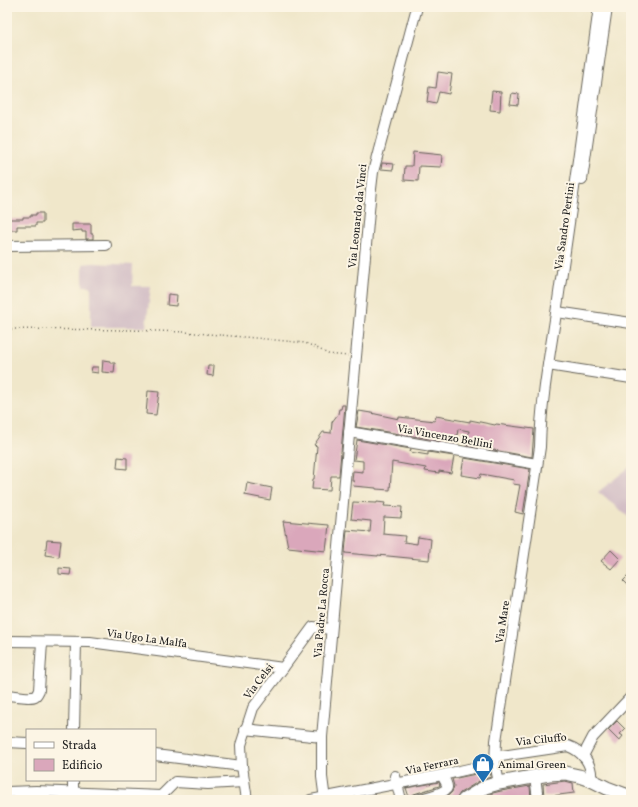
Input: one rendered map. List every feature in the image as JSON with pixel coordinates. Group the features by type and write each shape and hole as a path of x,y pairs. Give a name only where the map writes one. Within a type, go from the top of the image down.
{"main road":[{"path":"464,800 485,787 499,783 535,776 565,773 591,780 631,799"}],"street":[{"name":"Via Leonardo da Vinci","path":"349,432 373,172 417,7"},
{"name":"Via Sandro Pertini","path":"596,57 599,7"},
{"name":"Via Sandro Pertini","path":"538,464 540,447 546,431 552,365 596,57 607,7"},
{"path":"7,246 106,245"},
{"path":"560,313 631,323"},
{"path":"552,365 631,378"},
{"name":"Via Vincenzo Bellini","path":"349,432 538,464"},
{"name":"Via Padre La Rocca","path":"324,799 322,777 322,737 349,432"},
{"name":"Via Mare","path":"499,783 495,760 496,741 538,464"},
{"name":"Via Celsi","path":"248,800 244,782 241,746 245,729 253,708 313,627 331,629"},
{"name":"Via Ugo La Malfa","path":"7,641 90,642 283,668"},
{"path":"7,695 31,697 38,693 42,642"},
{"path":"74,729 76,642"},
{"path":"591,780 592,772 584,756 593,737 631,697"},
{"path":"245,729 322,737"},
{"path":"7,742 26,743"},
{"name":"Via Ciluffo","path":"495,760 568,746 584,756"},
{"path":"156,755 242,766"},
{"name":"Via Ferrara","path":"311,800 324,799 396,780 442,775 495,760"},
{"path":"416,800 445,791 447,787 442,775"},
{"path":"535,776 538,800"},
{"path":"396,780 401,800"},
{"path":"73,781 73,796"},
{"path":"7,792 36,791 73,796 162,796 175,782 208,784 244,782"}],"path":[{"path":"7,329 184,332 305,343 328,354 355,356"}],"shaded area":[{"path":"83,264 133,265 132,286 151,286 146,327 91,327 91,286 83,286"},
{"path":"631,466 631,519 598,492"}],"building":[{"path":"438,72 452,74 449,94 439,92 436,104 427,102 429,87 436,88"},
{"path":"492,91 501,92 500,111 490,110"},
{"path":"512,93 519,94 518,105 510,104"},
{"path":"413,152 442,155 441,167 419,166 418,181 404,180 405,166 412,166"},
{"path":"382,163 394,164 393,170 381,169"},
{"path":"36,213 43,213 43,223 36,223 36,226 17,226 17,230 9,230 9,219 23,219 23,217 31,217 31,215 36,215"},
{"path":"72,224 91,224 91,234 93,234 93,239 86,239 86,232 82,232 82,230 72,231"},
{"path":"168,294 177,295 176,306 167,305"},
{"path":"103,360 110,361 110,363 115,363 114,373 102,372"},
{"path":"208,366 214,366 213,376 207,375"},
{"path":"92,367 98,367 98,373 91,372"},
{"path":"148,391 159,392 156,415 146,414"},
{"path":"342,405 345,405 339,476 331,476 330,490 312,489 317,446 314,445 323,432 331,433 332,422"},
{"path":"359,411 399,419 399,417 435,421 436,416 470,422 470,420 495,425 534,429 532,457 466,445 469,431 458,429 456,443 356,427"},
{"path":"357,440 411,449 410,452 428,455 428,452 454,456 451,473 425,471 426,468 392,462 390,490 353,486 353,471 363,472 363,461 354,460"},
{"path":"118,457 127,458 127,469 117,468"},
{"path":"464,458 530,469 523,514 515,512 520,485 513,484 514,480 481,474 480,478 461,475"},
{"path":"247,483 272,488 270,500 245,495"},
{"path":"353,502 377,502 385,503 384,506 402,507 401,518 384,517 383,534 405,536 404,542 417,544 418,537 431,539 429,560 345,553 347,530 370,532 371,521 351,519"},
{"path":"283,521 329,525 326,551 288,547"},
{"path":"47,540 61,541 59,557 45,555"},
{"path":"611,550 620,559 611,569 601,561"},
{"path":"59,568 71,569 70,575 59,574"},
{"path":"631,573 631,589 623,581"},
{"path":"617,721 625,729 620,734 623,736 619,741 608,730"},
{"path":"490,771 491,777 481,780 460,793 457,798 453,800 440,800 452,792 454,786 452,779"},
{"path":"565,781 573,783 574,793 544,797 543,784"},
{"path":"439,782 440,786 414,794 411,796 410,800 406,788"},
{"path":"530,786 531,799 509,800 509,798 489,800 489,794"}],"place":[{"name":"Animal Green","path":"483,784"}]}
